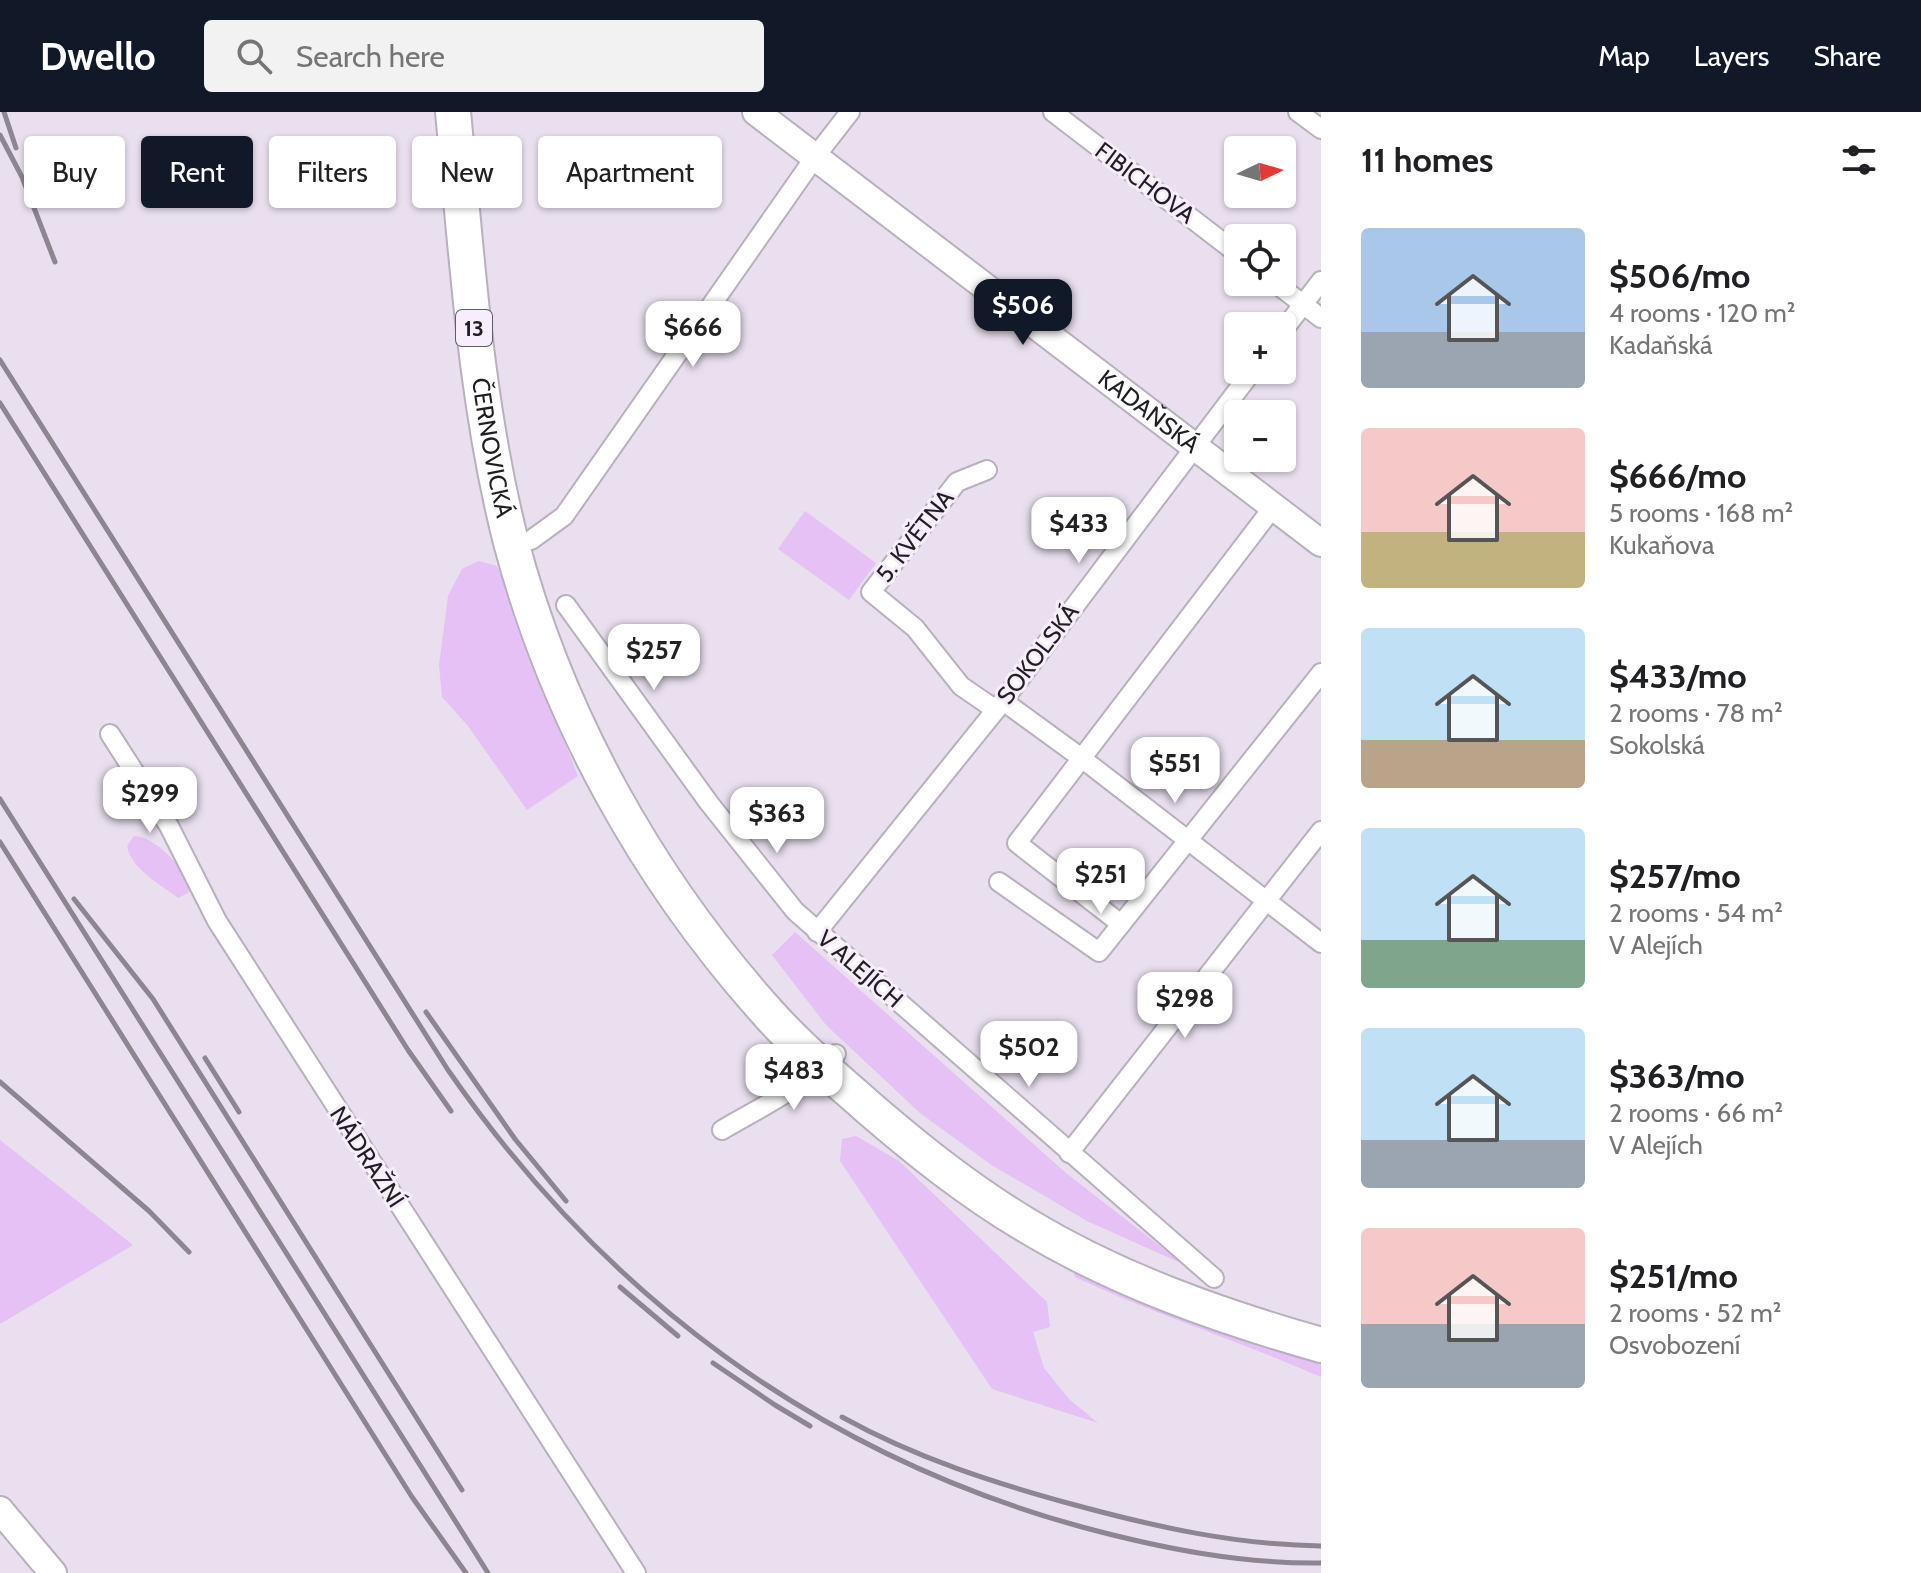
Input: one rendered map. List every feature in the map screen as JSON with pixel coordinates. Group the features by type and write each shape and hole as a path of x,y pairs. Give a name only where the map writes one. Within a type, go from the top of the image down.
{"highway":[{"name":"ČERNOVICKÁ","path":"453,112 477,361 487,431 521,541"},
{"name":"ČERNOVICKÁ","path":"475,112 506,424 518,492 521,541"},
{"name":"13","path":"521,541 527,598 550,662 576,723 628,824 703,934 769,1014 943,1148 1038,1211 1156,1269 1245,1304 1321,1325"},
{"name":"13","path":"830,1061 933,1163 969,1190 1029,1227 1151,1287 1240,1322 1321,1345"}],"street":[{"name":"KADAŇSKÁ","path":"756,112 1321,543"},
{"path":"521,541 564,516 815,157 850,112"},
{"name":"FIBICHOVA","path":"1053,112 1224,243"},
{"path":"1298,112 1321,129"},
{"path":"1296,313 1321,281"},
{"path":"1292,296 1321,318"},
{"name":"SOKOLSKÁ","path":"817,932 1000,705 1243,384"},
{"name":"5. KVĚTNA","path":"987,470 957,482 871,592 915,628 961,686 1000,705"},
{"path":"1121,924 1017,843 1274,506"},
{"name":"V ALEJÍCH","path":"566,605 709,803 795,911 1214,1278"},
{"path":"999,882 1099,952 1321,673"},
{"path":"1000,705 1080,757 1321,943"},
{"name":"NÁDRAŽNÍ","path":"110,734 169,826 217,921 636,1573"},
{"path":"1069,1153 1321,831"},
{"path":"722,1130 830,1061"},
{"path":"0,1510 53,1573"}],"shaded area":[{"path":"805,511 876,563 849,600 778,549"},
{"path":"479,561 497,566 578,776 527,810 468,726 442,697 439,665 448,596 462,569"},
{"path":"134,836 151,841 174,861 192,883 188,893 178,898 141,869 127,846"},
{"path":"795,932 1066,1173 1183,1264 1087,1221 990,1164 920,1113 826,1025 772,955"},
{"path":"856,1136 899,1161 1047,1302 1050,1327 1033,1332 1044,1368 1069,1399 1098,1423 992,1389 840,1161 842,1139"},
{"path":"0,1140 133,1245 0,1324"},
{"path":"1073,1270 1321,1356 1321,1377 1105,1291 1075,1277"}],"railway":[{"path":"4,112 16,148"},
{"path":"0,135 22,177 55,262"},
{"path":"0,360 448,1070 509,1151 575,1226 647,1294 724,1356 806,1410 893,1456 985,1496 1082,1527 1171,1548 1230,1558 1321,1563"},
{"path":"0,403 408,1050 451,1111"},
{"path":"0,799 488,1573"},
{"path":"0,842 412,1497 466,1573"},
{"path":"74,899 153,999 462,1490"},
{"path":"426,1012 515,1139 566,1201"},
{"path":"205,1058 239,1112"},
{"path":"0,1082 149,1211 189,1252"},
{"path":"620,1287 678,1336"},
{"path":"713,1363 810,1426"},
{"path":"842,1417 898,1445 956,1468 1075,1505 1197,1533 1259,1542 1321,1546"}]}
